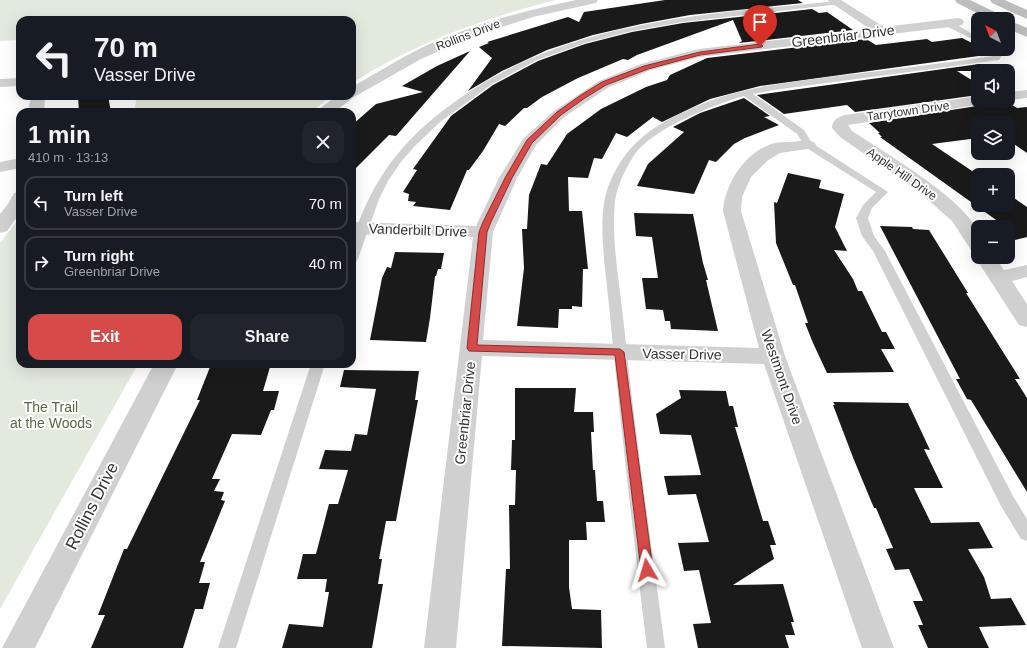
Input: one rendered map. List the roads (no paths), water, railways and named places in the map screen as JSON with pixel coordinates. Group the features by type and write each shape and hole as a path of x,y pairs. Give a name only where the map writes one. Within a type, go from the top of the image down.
{"main road":[{"path":"961,0 985,12"},
{"path":"996,0 1027,15"},
{"path":"1015,27 1027,33"}],"street":[{"name":"Rollins Drive","path":"356,91 426,51 467,34 533,13 592,0"},
{"path":"835,2 882,31"},
{"name":"Greenbriar Drive","path":"440,648 483,232 508,178 529,142 559,114 604,84 646,67 700,53 953,23"},
{"path":"0,83 16,82"},
{"path":"1015,95 1027,94"},
{"path":"330,108 341,100"},
{"name":"Tarrytown Drive","path":"840,124 845,120 971,102"},
{"name":"Apple Hill Drive","path":"840,124 840,128 846,134 924,187 959,217 971,235"},
{"name":"Westmont Drive","path":"808,145 776,148 761,157 743,175 733,197 732,211 773,356 878,648"},
{"path":"0,167 16,164"},
{"path":"0,227 16,206"},
{"name":"Vanderbilt Drive","path":"357,228 483,232"},
{"path":"990,264 1027,320"},
{"path":"999,278 1027,271"},
{"name":"Vasser Drive","path":"472,348 773,356"},
{"name":"Rollins Drive","path":"18,648 164,368"}],"lane":[{"path":"357,228 383,181 413,140 458,101 486,83 518,66 585,40 632,28 711,16 835,2"},
{"path":"953,23 971,35"},
{"path":"656,648 620,352 610,237 610,199 619,175 630,154 641,143 677,117 704,104 745,93 983,60 996,58 998,56"},
{"path":"745,93 801,132 808,145 883,192 867,207 862,218 868,236 878,251 1004,494 1027,534"},
{"path":"227,648 317,368"}],"park label":[{"name":"The Trail at the Woods","path":"51,416"}]}
